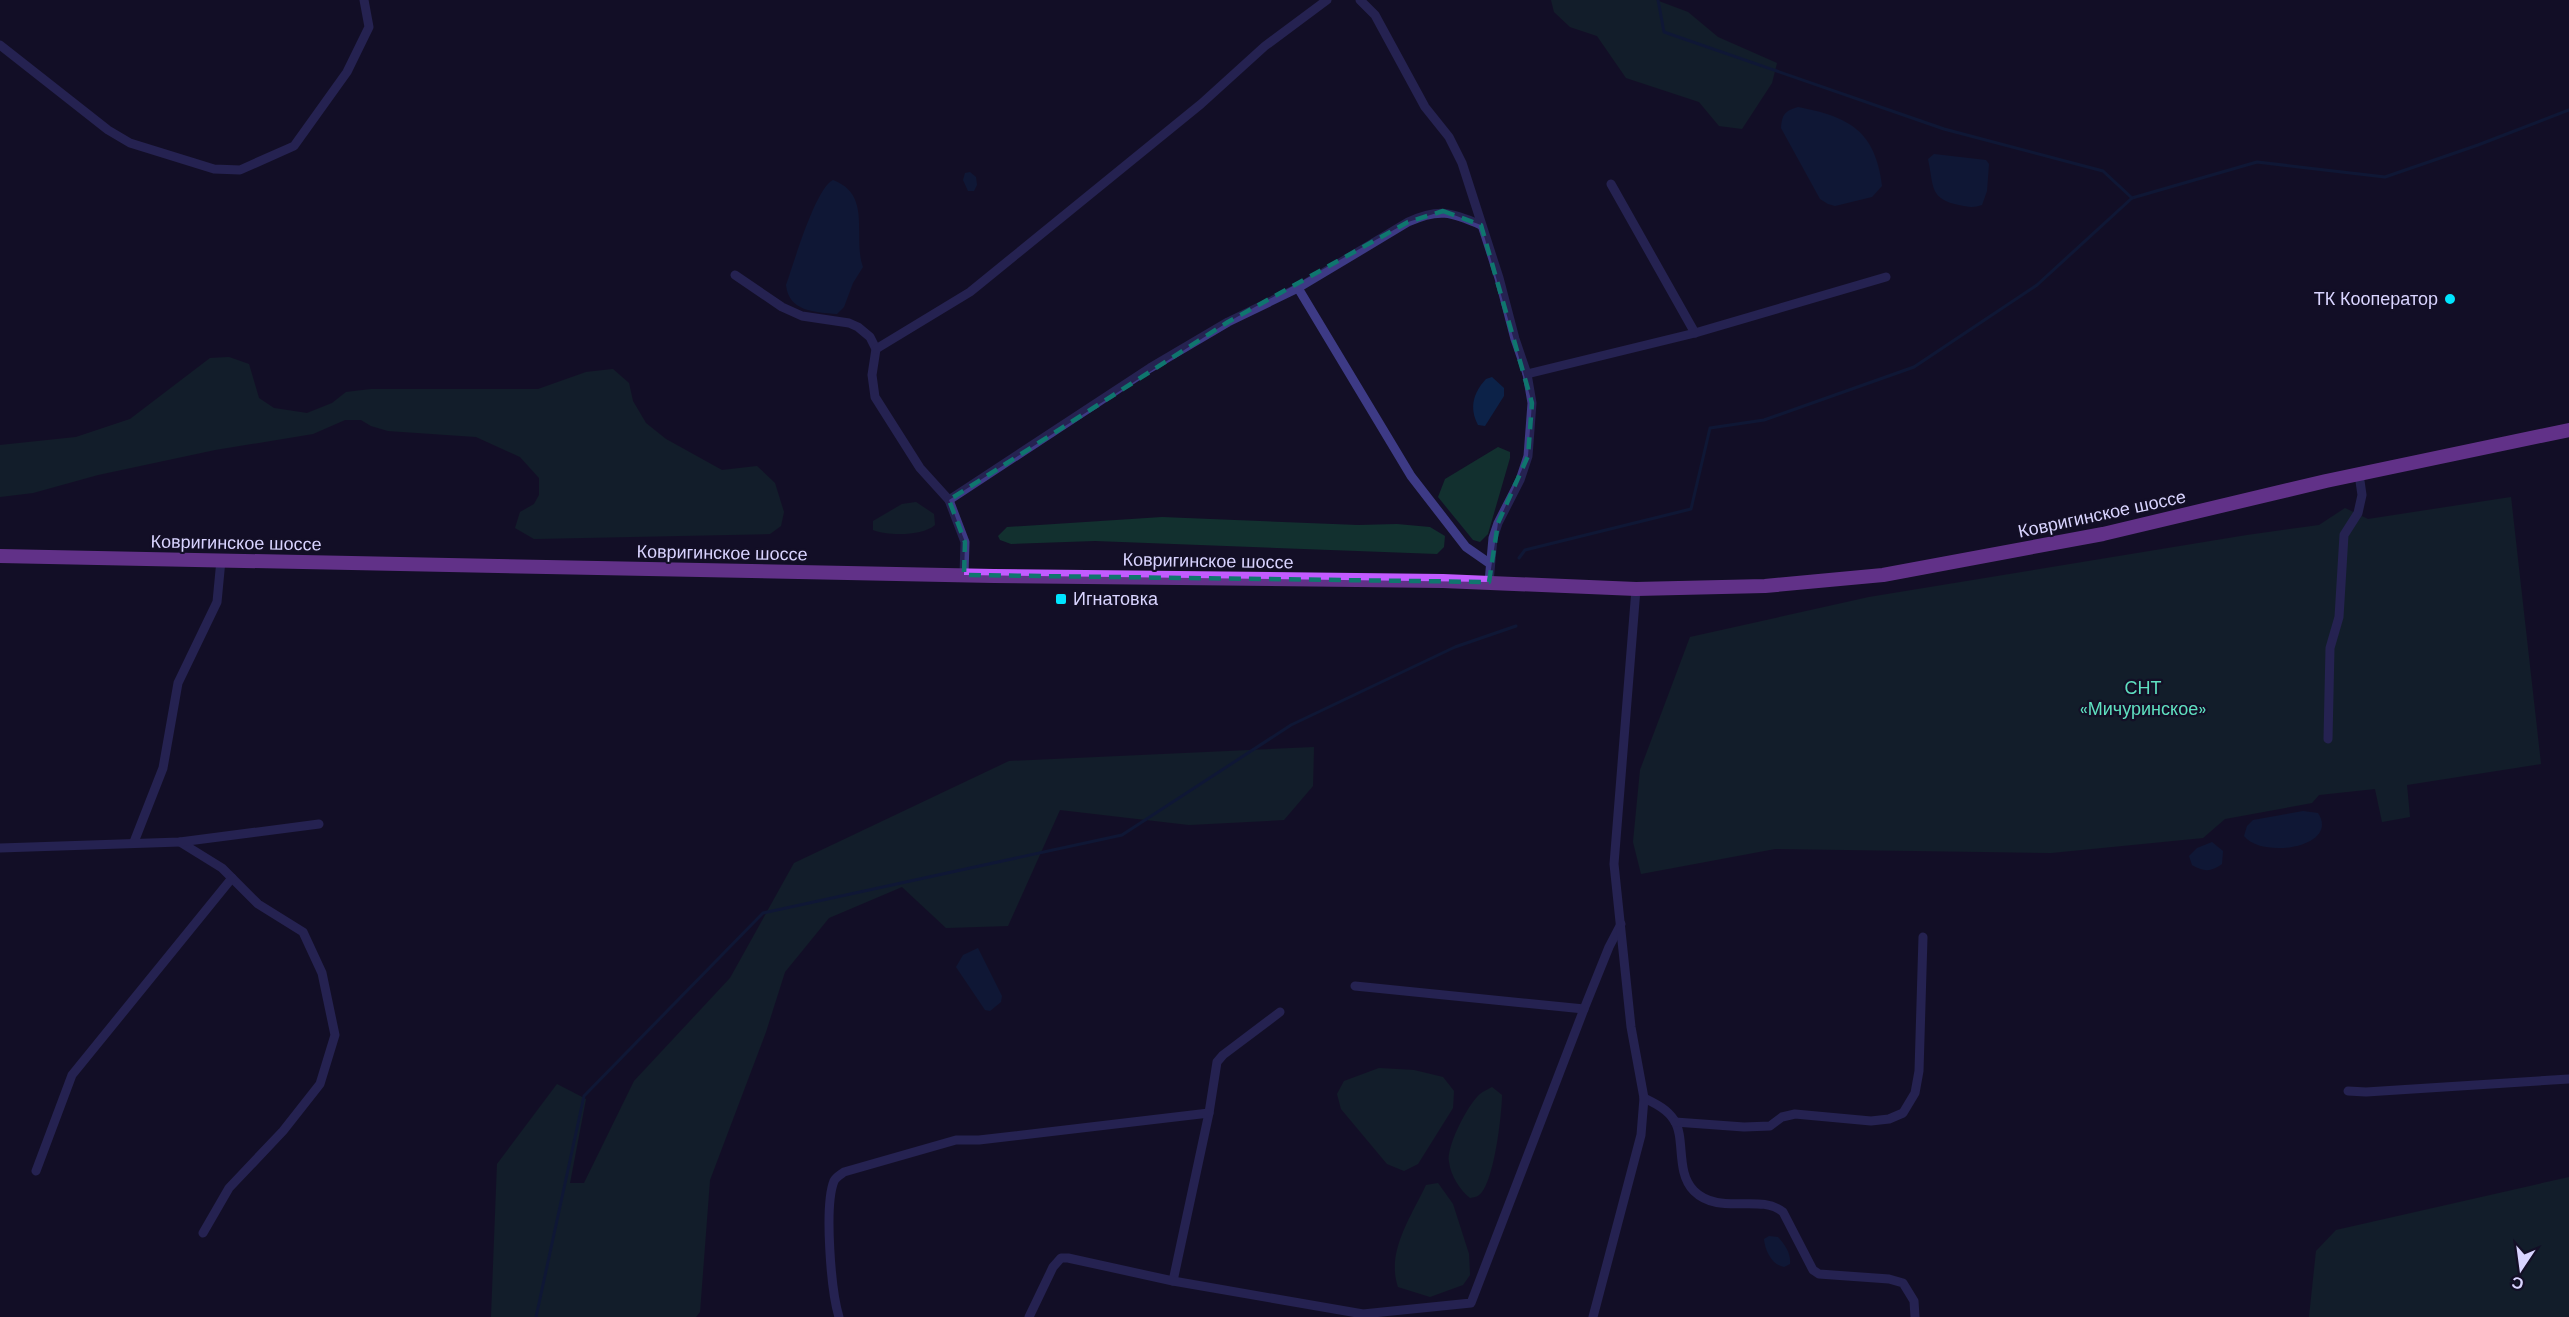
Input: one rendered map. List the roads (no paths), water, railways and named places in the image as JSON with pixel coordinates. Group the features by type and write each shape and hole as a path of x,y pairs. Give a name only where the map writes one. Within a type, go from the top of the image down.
{"main road":[{"name":"Ковригинское шоссе","path":"0,556 964,575 1443,581 1636,589 1765,586 1883,575 2103,534 2359,474 2569,430"}],"street":[{"path":"0,45 108,130 130,143 214,169 240,170 294,146 347,72 369,27 364,0"},
{"path":"876,349 970,292 1201,104 1265,46 1327,0"},
{"path":"1360,0 1376,15 1425,107 1449,137 1462,163 1527,374 1532,403 1531,437 1520,480 1498,523 1489,563 1489,582"},
{"path":"1611,184 1695,333"},
{"path":"949,500 1150,368 1228,322 1298,288 1427,213 1443,212 1481,225"},
{"path":"735,275 782,307 802,316 837,320 858,327 870,337 876,349 872,375 875,397 920,468 949,500 965,542 964,575"},
{"path":"1527,374 1695,333 1886,277"},
{"path":"1298,288 1411,476 1466,548 1489,563"},
{"path":"2328,739 2330,648 2339,617 2344,535 2358,513 2362,495 2359,474"},
{"path":"134,842 163,768 178,683 217,602 221,560"},
{"path":"1593,1317 1641,1135 1644,1098 1631,1027 1614,864 1636,589"},
{"path":"0,848 180,842 319,824"},
{"path":"180,842 222,868 258,904 303,932 322,973 335,1035 320,1084 284,1131 229,1188 203,1233"},
{"path":"36,1171 72,1075 232,878"},
{"path":"1029,1317 1053,1267 1060,1258 1173,1281 1364,1314 1472,1303 1584,1009 1609,947 1621,924"},
{"path":"1675,1122 1744,1127 1770,1126 1782,1117 1795,1114 1871,1121 1889,1119 1903,1113 1915,1093 1919,1071 1923,937"},
{"path":"1355,986 1584,1009"},
{"path":"1173,1281 1209,1113 1217,1062 1222,1055 1280,1011"},
{"path":"2348,1091 2366,1092 2569,1079"},
{"path":"1644,1098 1662,1107 1675,1122 1684,1177 1694,1191 1714,1202 1769,1205 1779,1209 1783,1212 1813,1270 1819,1274 1889,1279 1903,1283 1914,1301 1915,1317"},
{"path":"839,1317 833,1299 830,1255 832,1190 835,1178 844,1172 956,1140 979,1140 1209,1113"}],"water":[{"path":"1798,107 1846,122 1866,139 1879,167 1882,186 1872,197 1835,206 1820,199 1781,128 1785,114"},
{"path":"1934,154 1986,160 1989,164 1987,191 1982,205 1970,207 1959,205 1942,199 1938,195 1934,190 1928,159"},
{"path":"970,172 976,177 977,185 974,191 968,191 963,180 965,173"},
{"path":"833,180 845,187 853,196 857,206 860,255 863,267 853,283 844,307 837,314 812,311 798,306 788,294 786,285 812,211 826,186"},
{"path":"1492,377 1504,388 1504,396 1485,426 1478,425 1473,407 1475,395 1486,379"},
{"path":"2303,811 2318,813 2322,824 2319,834 2310,841 2297,846 2267,847 2254,843 2244,836 2247,826 2253,820"},
{"path":"2212,842 2223,851 2222,864 2207,870 2192,865 2189,856 2197,848"},
{"path":"978,948 1002,996 1001,1002 990,1011 985,1010 956,967 963,955"},
{"path":"1769,1236 1778,1237 1783,1243 1790,1264 1780,1266 1770,1257 1764,1239"}],"waterway":[{"path":"1658,0 1664,32 1944,129 2103,171 2132,198 2257,162 2385,177 2569,110"},
{"path":"1519,558 1525,550 1691,509 1710,428 1764,420 1914,367 2037,285 2132,198"},
{"path":"536,1317 584,1096 763,913 1122,835 1291,725 1455,647 1516,626"}],"place":[{"name":"ТК Кооператор","path":"2450,299"},
{"name":"Игнатовка","path":"1061,599"}],"park label":[{"name":"СНТ «Мичуринское»","path":"2143,698"}]}
